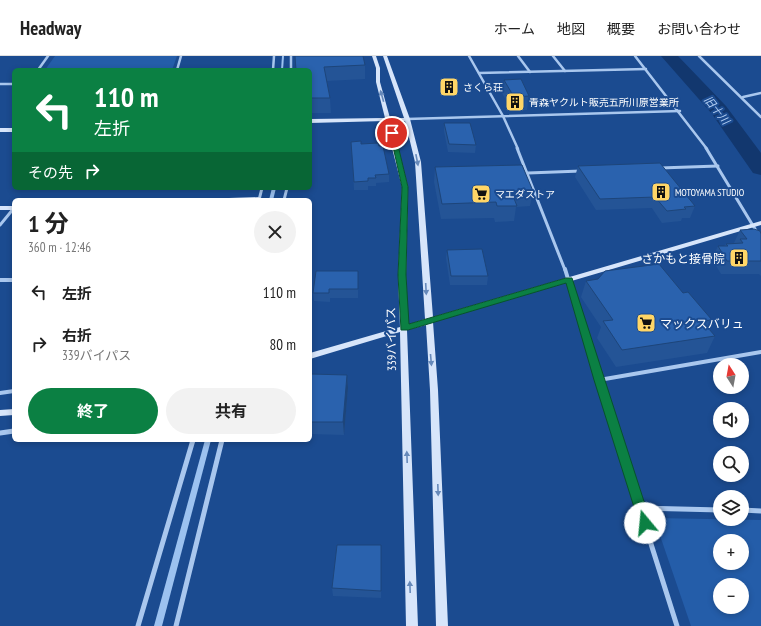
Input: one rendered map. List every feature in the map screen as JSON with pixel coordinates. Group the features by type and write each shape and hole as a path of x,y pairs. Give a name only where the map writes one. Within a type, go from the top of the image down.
{"street":[{"path":"39,68 48,56"},
{"path":"178,68 181,56"},
{"path":"273,68 274,56"},
{"path":"291,56 291,68"},
{"name":"339バイパス","path":"374,56 378,68 378,82 405,187 402,275 412,626"},
{"path":"385,56 408,119 418,162 434,390 442,626"},
{"path":"468,56 503,116 528,173 569,279 599,380 677,626"},
{"path":"518,56 530,72"},
{"path":"553,56 565,71"},
{"path":"635,56 680,111 718,166 751,226 761,239"},
{"path":"699,56 743,97 761,117"},
{"path":"479,74 646,69"},
{"path":"0,84 12,84"},
{"path":"743,97 761,93"},
{"path":"312,121 680,111"},
{"path":"0,130 12,130"},
{"path":"654,168 718,166"},
{"path":"528,173 583,171"},
{"path":"0,208 12,208"},
{"path":"0,225 12,210"},
{"path":"312,355 761,223"},
{"path":"0,280 12,280"},
{"path":"599,380 761,352"},
{"path":"0,393 12,391"},
{"path":"0,413 12,412"},
{"path":"0,433 12,431"},
{"path":"138,626 191,442"},
{"path":"176,626 222,442"},
{"path":"640,508 713,510"},
{"path":"749,510 761,510"}],"shaded area":[{"path":"55,56 177,56 173,68 46,68"},
{"path":"654,518 713,519 713,526 749,526 749,520 761,520 761,626 691,626"}],"building":[{"path":"295,56 363,56 365,65 324,67 330,98 312,98 312,68 296,68"},
{"path":"521,79 529,96 514,97 504,80"},
{"path":"444,123 470,123 476,145 449,144"},
{"path":"361,141 361,144 378,143 379,146 383,146 389,174 375,175 376,178 368,178 368,181 354,182 351,142"},
{"path":"660,163 695,206 684,207 686,209 667,211 655,197 600,199 578,166"},
{"path":"522,165 533,191 511,191 517,206 497,206 496,202 442,204 435,167"},
{"path":"754,229 760,231 761,234 761,261 727,261 718,246 743,243 740,239 747,239 740,230"},
{"path":"482,249 488,276 451,276 447,250"},
{"name":"マックスバリュ","path":"659,264 683,293 688,292 712,320 702,321 715,336 622,350 603,321 613,320 586,281 598,279 605,271"},
{"path":"316,271 358,271 358,289 329,289 329,293 313,293"},
{"path":"312,374 347,375 343,422 312,422"},
{"path":"337,545 381,545 381,591 332,588"}],"waterway":[{"path":"282,68 283,56"},
{"name":"旧十川","path":"669,56 719,110 761,168"},
{"path":"272,198 274,190"},
{"path":"158,626 207,442"}],"place":[{"name":"さくら荘","path":"449,87"},
{"name":"青森ヤクルト販売五所川原営業所","path":"515,102"},
{"name":"MOTOYAMA STUDIO","path":"661,192"},
{"name":"マエダストア","path":"481,194"},
{"name":"さかもと接骨院","path":"739,258"},
{"name":"マックスバリュ","path":"646,323"}],"route":[{"path":"392,133 405,187 402,275 404,328 569,279 599,380 645,523"}]}
